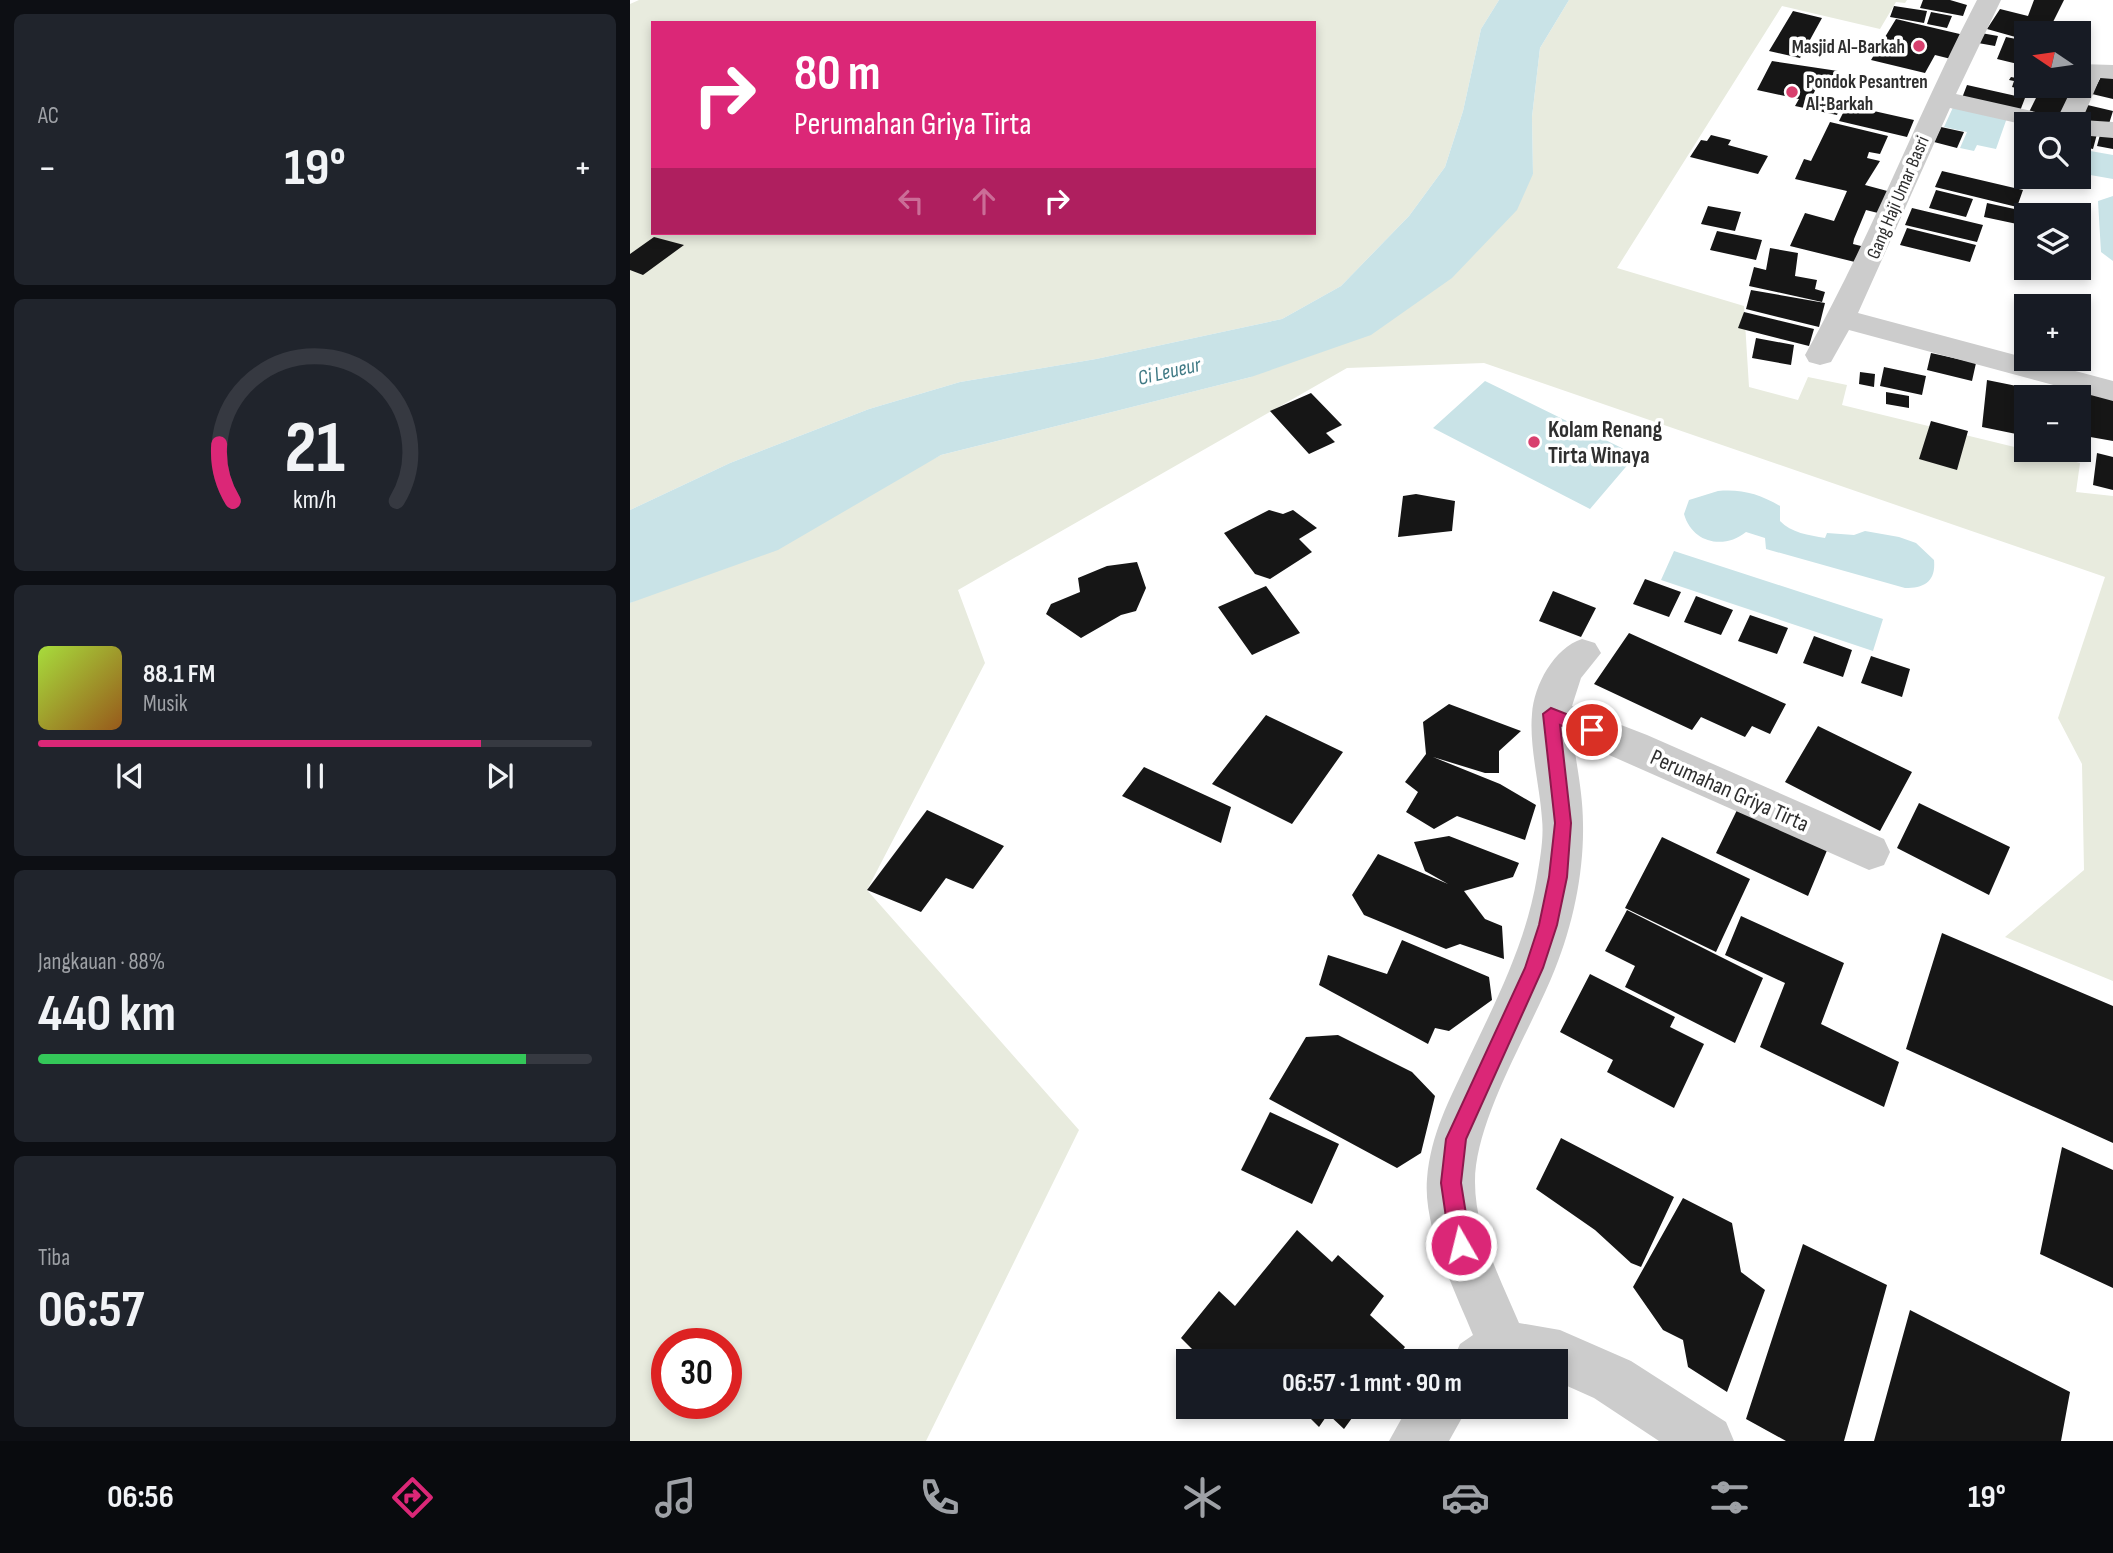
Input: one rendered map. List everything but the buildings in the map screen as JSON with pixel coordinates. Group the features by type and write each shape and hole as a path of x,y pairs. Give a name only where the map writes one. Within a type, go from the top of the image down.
{"street":[{"name":"Gang Haji Umar Basri","path":"1820,355 1841,319 1885,228 1941,98 1989,0"},
{"path":"2073,112 2086,85 2089,69 2113,72"},
{"path":"1941,98 2014,115"},
{"path":"2091,128 2113,130"},
{"path":"1841,319 1919,337 1994,361 2113,391"},
{"path":"1490,1349 1461,1245 1451,1183 1456,1139 1534,968 1548,925 1558,877 1563,823 1551,714 1558,687 1568,668 1582,653"},
{"name":"Perumahan Griya Tirta","path":"1551,714 1644,752 1869,852"},
{"path":"1568,1359 1584,1364 1707,1441"},
{"path":"1416,1441 1432,1419"}],"shaded area":[{"path":"639,0 1499,0 1481,29 1463,111 1445,167 1409,216 1341,286 1282,319 1096,359 960,382 869,409 730,463 630,510 630,4"},
{"path":"1569,0 1907,0 1905,3 1896,2 1880,29 1782,6 1617,268 1744,306 1749,387 1798,400 1808,377 1847,385 1842,405 2014,447 2014,462 2080,463 2076,492 2113,496 2113,981 2005,937 2084,870 2082,764 2058,718 2105,577 1484,363 1347,368 958,590 985,663 867,890 1079,1130 926,1441 630,1441 630,603 880,487 941,455 1251,377 1533,174 1532,117 1540,48"}],"water":[{"name":"Ci Leueur","path":"1499,0 1569,0 1540,48 1532,117 1533,174 1517,210 1452,278 1371,335 1251,377 941,455 778,550 630,603 630,510 730,463 869,409 960,382 1096,359 1282,319 1341,286 1409,216 1445,167 1463,111 1481,29"},
{"path":"1955,103 2008,115 1996,149 1977,145 1974,151 1960,148 1967,132 1944,127"},
{"path":"2091,151 2113,155 2113,179 2091,175"},
{"path":"2113,196 2113,261 2101,252 2098,201"},
{"name":"Kolam Renang Tirta Winaya","path":"1485,381 1636,455 1590,509 1433,428"},
{"name":"Kolam Renang Tirta Winaya","path":"1718,491 1757,495 1780,506 1780,521 1795,531 1825,538 1827,533 1854,535 1865,531 1916,543 1934,560 1933,573 1923,585 1905,588 1766,549 1765,538 1746,532 1728,541 1710,541 1694,532 1684,514 1689,500"},
{"path":"1674,551 1883,619 1873,651 1661,580"}],"place":[{"name":"Masjid Al-Barkah","path":"1919,46"},
{"name":"Pondok Pesantren Al-Barkah","path":"1792,92"},
{"name":"Kolam Renang Tirta Winaya","path":"1534,442"}],"route":[{"path":"1461,1245 1451,1183 1456,1139 1534,968 1548,925 1558,877 1563,823 1551,714 1592,730"}]}
